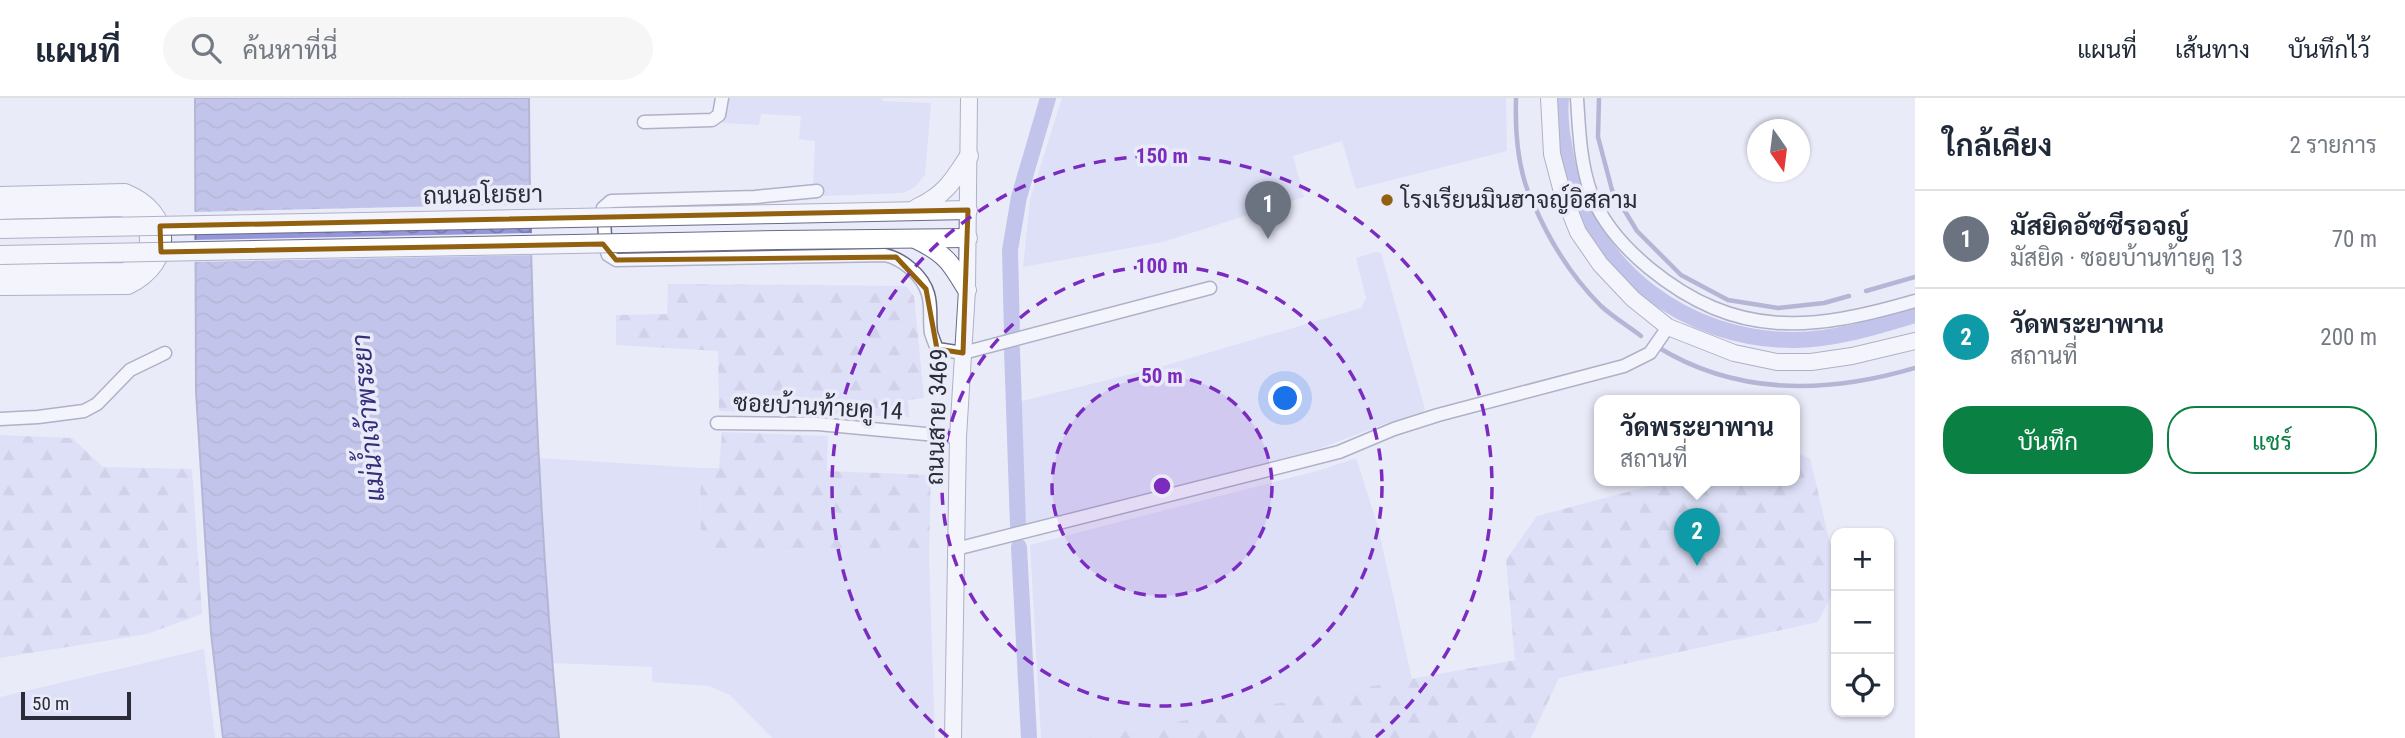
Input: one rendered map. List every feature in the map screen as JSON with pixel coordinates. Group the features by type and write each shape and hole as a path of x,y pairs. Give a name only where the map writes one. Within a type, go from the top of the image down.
{"main road":[{"path":"911,211 935,200 951,185 969,156"},
{"path":"1,284 125,272 143,259 149,239 141,218 122,207 3,197"},
{"name":"ถนนอโยธยา","path":"0,229 968,210"},
{"path":"913,238 937,250 953,266 967,290"},
{"name":"ถนนอโยธยา","path":"0,255 968,238"}],"street":[{"path":"644,122 712,120 719,115 722,98"},
{"name":"ถนนสาย 3469","path":"953,738 958,437 967,290 969,98"},
{"path":"1549,98 1552,154 1562,192 1578,232 1600,264 1633,299 1668,327 1734,353 1776,362 1811,362 1852,356 1915,341"},
{"path":"1577,98 1582,158 1591,194 1609,228 1635,256 1665,281 1709,308 1752,321 1811,324 1874,313 1915,300"},
{"path":"817,191 755,197 611,201 603,208 606,249 608,255 616,260 885,255 896,257 916,275 926,289 931,333 937,349 962,353 1210,288"},
{"path":"956,549 1339,452 1438,415 1624,366 1650,353 1668,327"},
{"path":"0,419 84,411 97,404 130,370 165,352"},
{"name":"ซอยบ้านท้ายคู 14","path":"717,423 818,424 958,437"}],"highlighted area":[{"path":"968,210 963,353 937,349 926,289 896,257 616,260 603,244 161,252 160,226"}],"green space":[{"path":"726,98 882,98 883,101 931,103 925,175 915,187 903,193 824,196 823,187 813,187 815,141 799,139 801,116 761,114 759,125 723,123"},
{"path":"1062,98 1506,98 1507,151 1356,189 1342,141 1293,156 1304,197 1163,242 1023,267 1030,199"},
{"path":"1375,252 1381,253 1425,409 1421,413 1318,449 1026,526 1018,402 1160,367 1361,308 1366,298 1356,258"},
{"path":"668,284 906,286 914,296 924,398 908,400 909,417 719,411 718,351 616,345 616,315 667,314"},
{"path":"722,432 828,436 827,471 931,475 929,557 701,548 700,468 719,468"},
{"path":"0,435 72,438 103,467 192,469 202,614 147,634 0,658"},
{"path":"1800,455 1810,458 1831,548 1831,597 1818,622 1559,678 1531,738 1088,738 1515,660 1506,560 1537,516 1650,486 1800,486"},
{"path":"538,458 700,468 701,548 929,557 935,738 772,738 730,695 709,686 652,682 652,667 552,663"},
{"path":"1356,458 1377,523 1412,679 1088,738 1041,738 1030,545 1324,469"},
{"path":"204,649 215,738 0,738 0,697"}],"water":[{"name":"แม่น้ำเจ้าพระยา","path":"195,98 529,98 537,418 559,738 223,738 211,633 196,392"}],"pier":[{"path":"534,204 534,226 192,233 192,212"},
{"path":"534,233 535,255 192,262 192,240"}],"waterway":[{"path":"1012,334 1010,250 1019,197 1048,98"},
{"path":"1516,98 1518,147 1529,194"},
{"path":"1561,98 1561,122 1567,161 1579,200 1597,235 1621,265 1649,291 1681,312 1717,328 1755,337 1795,340 1841,335 1915,315"},
{"path":"1599,98 1598,137 1612,190 1637,231 1681,275 1728,300 1778,308 1824,303 1849,296"},
{"path":"1534,205 1571,271 1601,306 1641,336"},
{"path":"1866,291 1915,277"},
{"path":"1656,346 1686,362 1718,374 1782,386 1849,383 1915,368"},
{"path":"1012,349 1018,526"},
{"path":"1019,547 1029,738"}],"place":[{"name":"โรงเรียนมินฮาจญ์อิสลาม","path":"1387,200"},
{"name":"มัสยิดอัซซีรอจญ์","path":"1268,239"},
{"name":"วัดพระยาพาน","path":"1697,566"}]}
